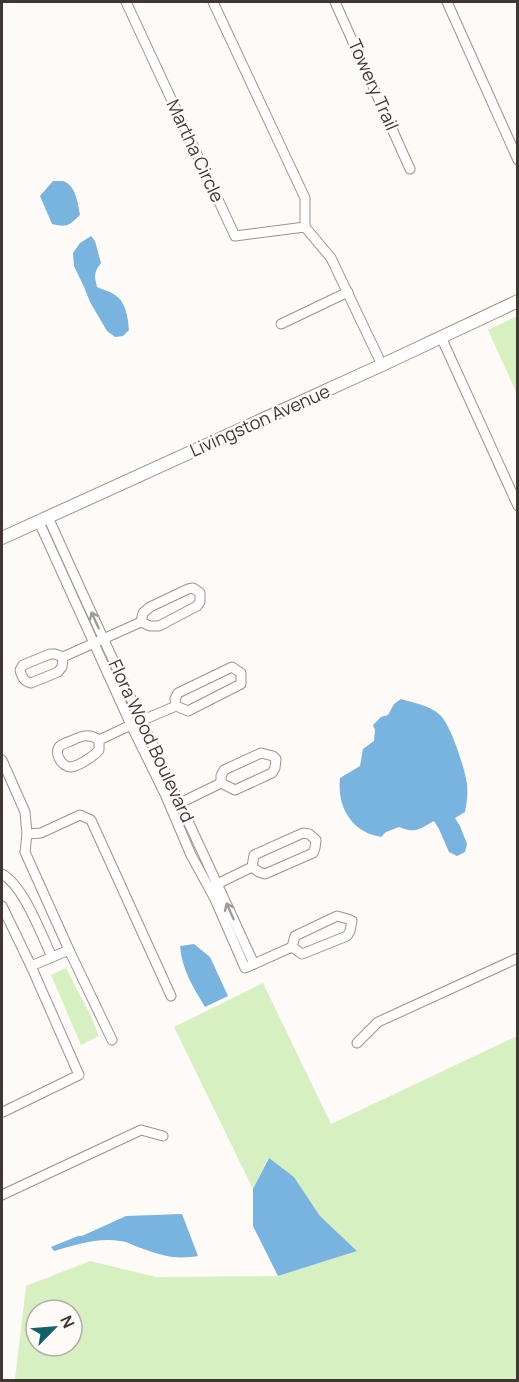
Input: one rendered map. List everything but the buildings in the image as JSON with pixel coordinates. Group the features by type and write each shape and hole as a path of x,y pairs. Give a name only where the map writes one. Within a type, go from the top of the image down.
{"street":[{"name":"Martha Circle","path":"126,2 235,236 305,227"},
{"path":"213,2 305,198 305,227 331,258 382,365"},
{"name":"Towery Trail","path":"335,2 410,169"},
{"path":"447,2 518,160"},
{"path":"280,324 348,292"},
{"name":"Livingston Avenue","path":"2,538 518,302"},
{"path":"441,337 518,506"},
{"name":"Flora Wood Boulevard","path":"44,519 180,802 213,886 250,966 292,947"},
{"name":"Flora Wood Boulevard","path":"44,519 93,643 171,807 191,855 213,886"},
{"path":"193,588 200,593 200,602 197,606 159,626 150,626 141,621 143,613 150,607 188,589 193,588"},
{"path":"63,657 141,621"},
{"path":"99,740 176,706 188,711 241,684 241,673 232,667 178,693 175,699 176,706"},
{"path":"83,735 93,736 99,740 99,750 94,756 72,767 65,765 59,759 58,751 61,746 83,735"},
{"path":"261,753 276,759 272,772 235,790 221,783 224,770 261,753"},
{"path":"2,765 25,812 27,834 25,852 112,1040"},
{"path":"171,807 221,783"},
{"path":"27,834 41,832 80,815 92,820 171,996"},
{"path":"303,833 309,834 316,840 317,844 313,853 265,874 252,867 254,855 303,833"},
{"path":"213,886 252,867"},
{"path":"2,874 9,878 25,900 52,957"},
{"path":"2,906 79,1075 3,1112"},
{"path":"337,916 352,921 347,936 302,954 292,947 295,936 337,916"},
{"path":"31,966 69,950"},
{"path":"357,1043 378,1022 518,958"},
{"path":"2,1195 141,1130 163,1136"}],"green space":[{"path":"517,316 517,394 488,330"},
{"path":"66,968 99,1036 81,1045 51,975"},
{"path":"263,983 331,1124 517,1036 517,1380 15,1380 24,1303 24,1358 84,1358 84,1298 25,1298 26,1286 90,1261 156,1277 278,1276 357,1251 320,1216 294,1177 268,1158 253,1189 174,1027"}],"water":[{"path":"53,181 67,183 76,195 80,215 68,225 52,224 40,196"},
{"path":"91,236 95,241 101,263 95,274 97,287 119,298 126,311 129,330 123,336 115,337 107,331 90,302 74,266 73,253 80,243"},
{"path":"401,699 426,707 440,715 449,728 457,748 466,777 467,801 465,812 455,818 467,844 465,852 457,856 449,852 434,821 414,830 399,827 386,832 381,837 362,830 354,824 344,808 340,778 360,766 363,749 374,741 373,725 381,717 388,715 394,704"},
{"path":"194,944 210,957 228,996 205,1007 189,978 181,955 180,946"},
{"path":"269,1158 294,1177 320,1216 357,1251 278,1276 253,1226 253,1189"},
{"path":"182,1214 198,1256 167,1256 112,1240 87,1242 54,1251 51,1247 126,1216"}]}
